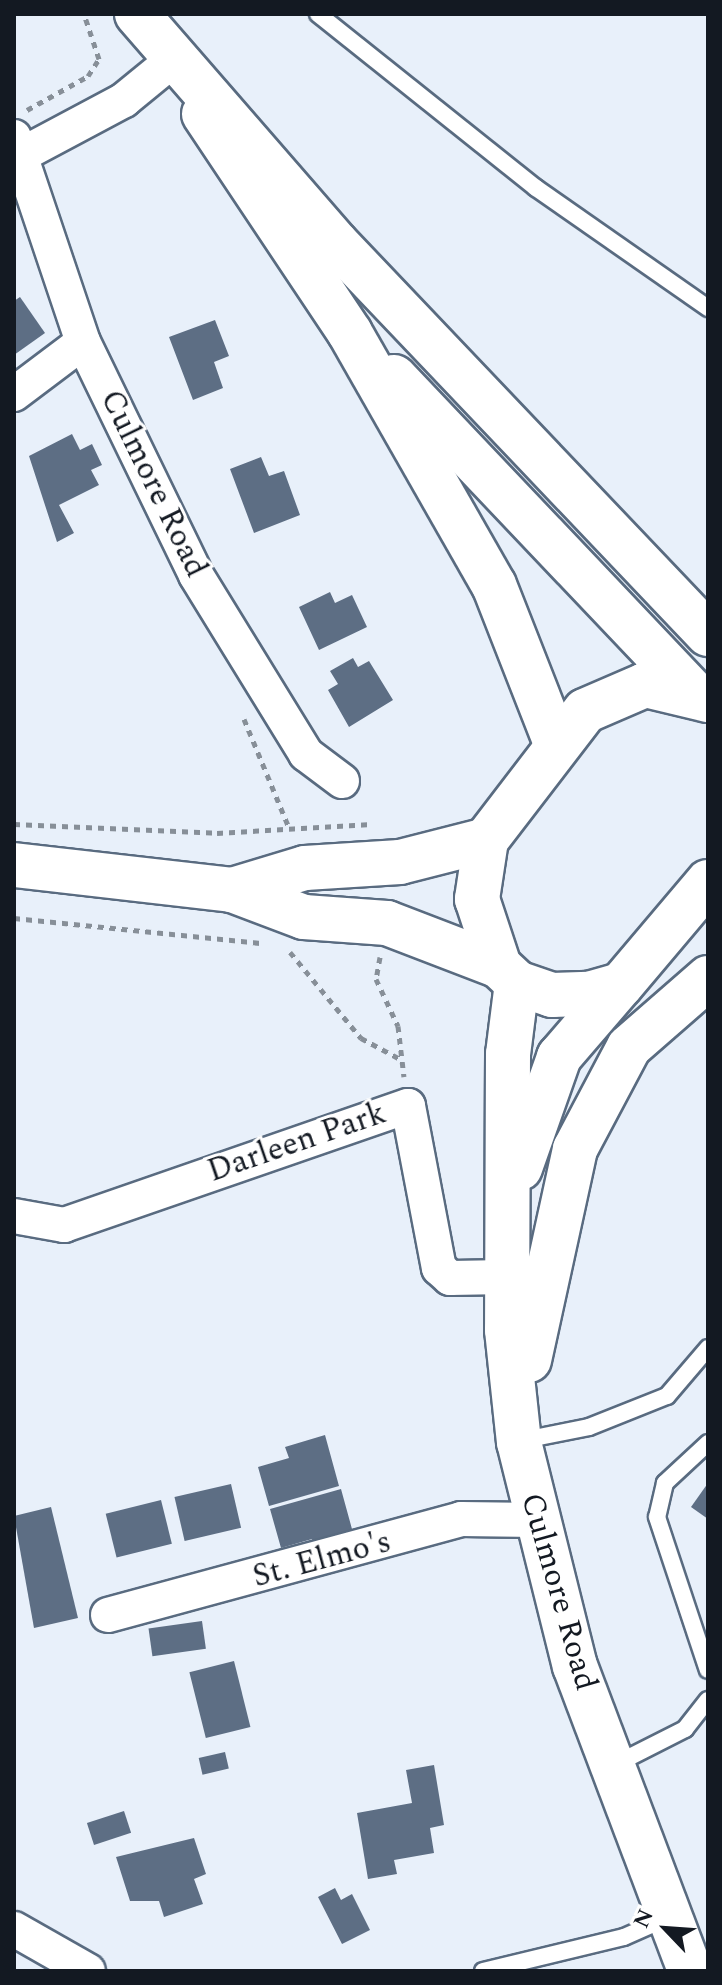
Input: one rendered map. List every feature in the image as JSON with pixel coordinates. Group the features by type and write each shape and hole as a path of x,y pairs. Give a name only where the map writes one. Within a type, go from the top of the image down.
{"main road":[{"path":"136,14 350,333 494,585 555,741"},
{"path":"136,14 336,243 708,634"},
{"path":"350,333 700,695"},
{"path":"508,974 477,899 486,840 555,741 585,711 618,693 645,685 700,695"},
{"path":"232,890 305,868 400,862 486,840"},
{"path":"14,865 232,890 304,917 387,923 552,995 621,985"},
{"name":"Culmore Road","path":"510,1196 559,1057 705,891"},
{"name":"Culmore Road","path":"508,974 508,1277 519,1442 575,1666 667,1918 690,1971"},
{"path":"519,1442 536,1312 575,1149 629,1047 708,978"}],"street":[{"name":"Culmore Road","path":"168,64 124,100 18,146 83,342 196,575 306,754 342,781"},
{"path":"14,394 83,342"},
{"name":"Darleen Park","path":"14,1216 64,1225 408,1106 430,1235 439,1268 450,1278 508,1277"},
{"name":"St. Elmo's","path":"108,1615 461,1519 537,1520"},
{"path":"14,1929 88,1971"}],"lane":[{"path":"318,14 536,188 708,308"},
{"path":"519,1442 589,1427 667,1396 708,1348"},
{"path":"708,1443 665,1483 657,1517 708,1670"},
{"path":"613,1766 685,1729 708,1700"},
{"path":"483,1971 624,1937 667,1918"}],"path":[{"path":"14,117 88,76 99,59 84,14"},
{"path":"14,824 217,833 383,824"},
{"path":"14,918 267,943"},
{"path":"296,946 283,945 361,1038 403,1060"},
{"path":"365,957 379,962 376,979 398,1026 408,1106"}],"building":[{"path":"20,297 45,333 14,355 14,301"},
{"path":"215,320 229,356 214,362 223,388 193,400 169,337"},
{"path":"72,434 80,450 92,444 102,465 91,470 99,485 59,505 74,533 57,542 29,456"},
{"path":"261,457 269,476 284,471 300,515 254,533 230,469"},
{"path":"330,592 335,603 352,595 367,627 319,650 299,607"},
{"path":"353,658 358,667 369,661 393,700 349,727 328,690 338,684 330,671"},
{"path":"325,1435 339,1486 269,1506 258,1467 289,1458 285,1447"},
{"path":"708,1483 708,1519 691,1507"},
{"path":"231,1484 241,1528 185,1541 174,1497"},
{"path":"341,1489 355,1540 315,1551 312,1539 281,1548 270,1509"},
{"path":"161,1500 172,1544 117,1557 106,1514"},
{"path":"51,1507 78,1618 34,1628 14,1516"},
{"path":"202,1621 206,1649 152,1656 149,1629"},
{"path":"234,1661 250,1727 206,1738 189,1672"},
{"path":"225,1752 229,1769 203,1775 199,1758"},
{"path":"434,1765 444,1825 430,1828 434,1853 394,1860 397,1874 368,1879 357,1813 412,1803 406,1770"},
{"path":"124,1811 131,1833 94,1845 87,1823"},
{"path":"194,1838 206,1874 194,1879 203,1904 164,1917 159,1901 130,1901 116,1857"},
{"path":"335,1888 341,1900 352,1894 370,1930 342,1944 318,1897"}]}
